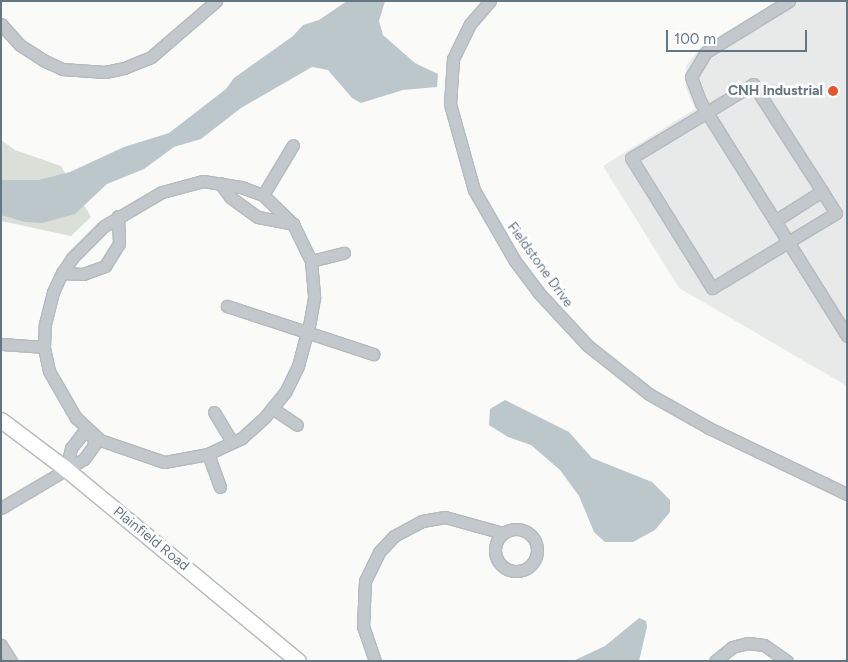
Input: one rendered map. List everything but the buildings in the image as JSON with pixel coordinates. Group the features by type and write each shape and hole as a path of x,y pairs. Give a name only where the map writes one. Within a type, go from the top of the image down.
{"main road":[{"name":"Plainfield Road","path":"1,420 66,469 298,661"}],"street":[{"path":"1,24 20,45 43,60 62,69 105,72 124,68 151,57 216,1"},
{"name":"Fieldstone Drive","path":"490,1 470,24 453,59 450,104 474,190 515,261 538,292 587,345 649,394 702,424 847,494"},
{"path":"789,1 706,52 691,77 707,112 847,336"},
{"path":"753,84 836,214 712,288 632,158 707,112 753,84"},
{"path":"263,195 294,145"},
{"path":"203,181 220,183 263,195 293,224 311,261 314,298 298,366 286,391 242,438 208,454 164,462 129,452 93,434 76,418 57,390 44,347 48,307 62,273 90,239 118,216 162,192 203,181"},
{"path":"220,183 230,197 258,217 293,224"},
{"path":"775,221 822,191"},
{"path":"62,273 83,274 104,266 119,244 118,216"},
{"path":"311,261 344,252"},
{"path":"227,306 307,334 373,354"},
{"path":"1,344 44,347"},
{"path":"272,408 297,425"},
{"path":"214,412 232,442"},
{"path":"66,469 71,448 82,434 93,434"},
{"path":"1,508 84,459 94,446 93,434"},
{"path":"208,454 220,487"},
{"path":"375,661 363,627 365,581 380,552 394,536 422,521 446,517 503,533"},
{"path":"715,661 732,647 748,643 764,645 786,661"},
{"path":"1,645 11,661"}],"shaded area":[{"path":"347,1 385,1 379,21 383,35 415,63 438,74 437,87 403,90 361,103 352,98 328,70 312,67 241,108 201,139 174,147 144,169 107,184 75,214 42,223 25,222 1,215 1,180 39,180 70,172 124,147 169,133 226,89 234,78 293,36 303,25 319,20"},
{"path":"778,1 847,1 847,386 679,288 603,166 695,109 686,88 686,66 701,47"},
{"path":"1,140 15,150 61,166 91,217 71,236 1,221"},
{"path":"505,400 569,432 592,458 652,482 670,500 670,512 655,530 633,542 605,542 594,532 579,496 560,470 531,445 508,437 489,425 490,409"},
{"path":"639,618 646,621 647,627 639,661 573,661 605,646"}],"place":[{"name":"CNH Industrial","path":"833,91"}]}
